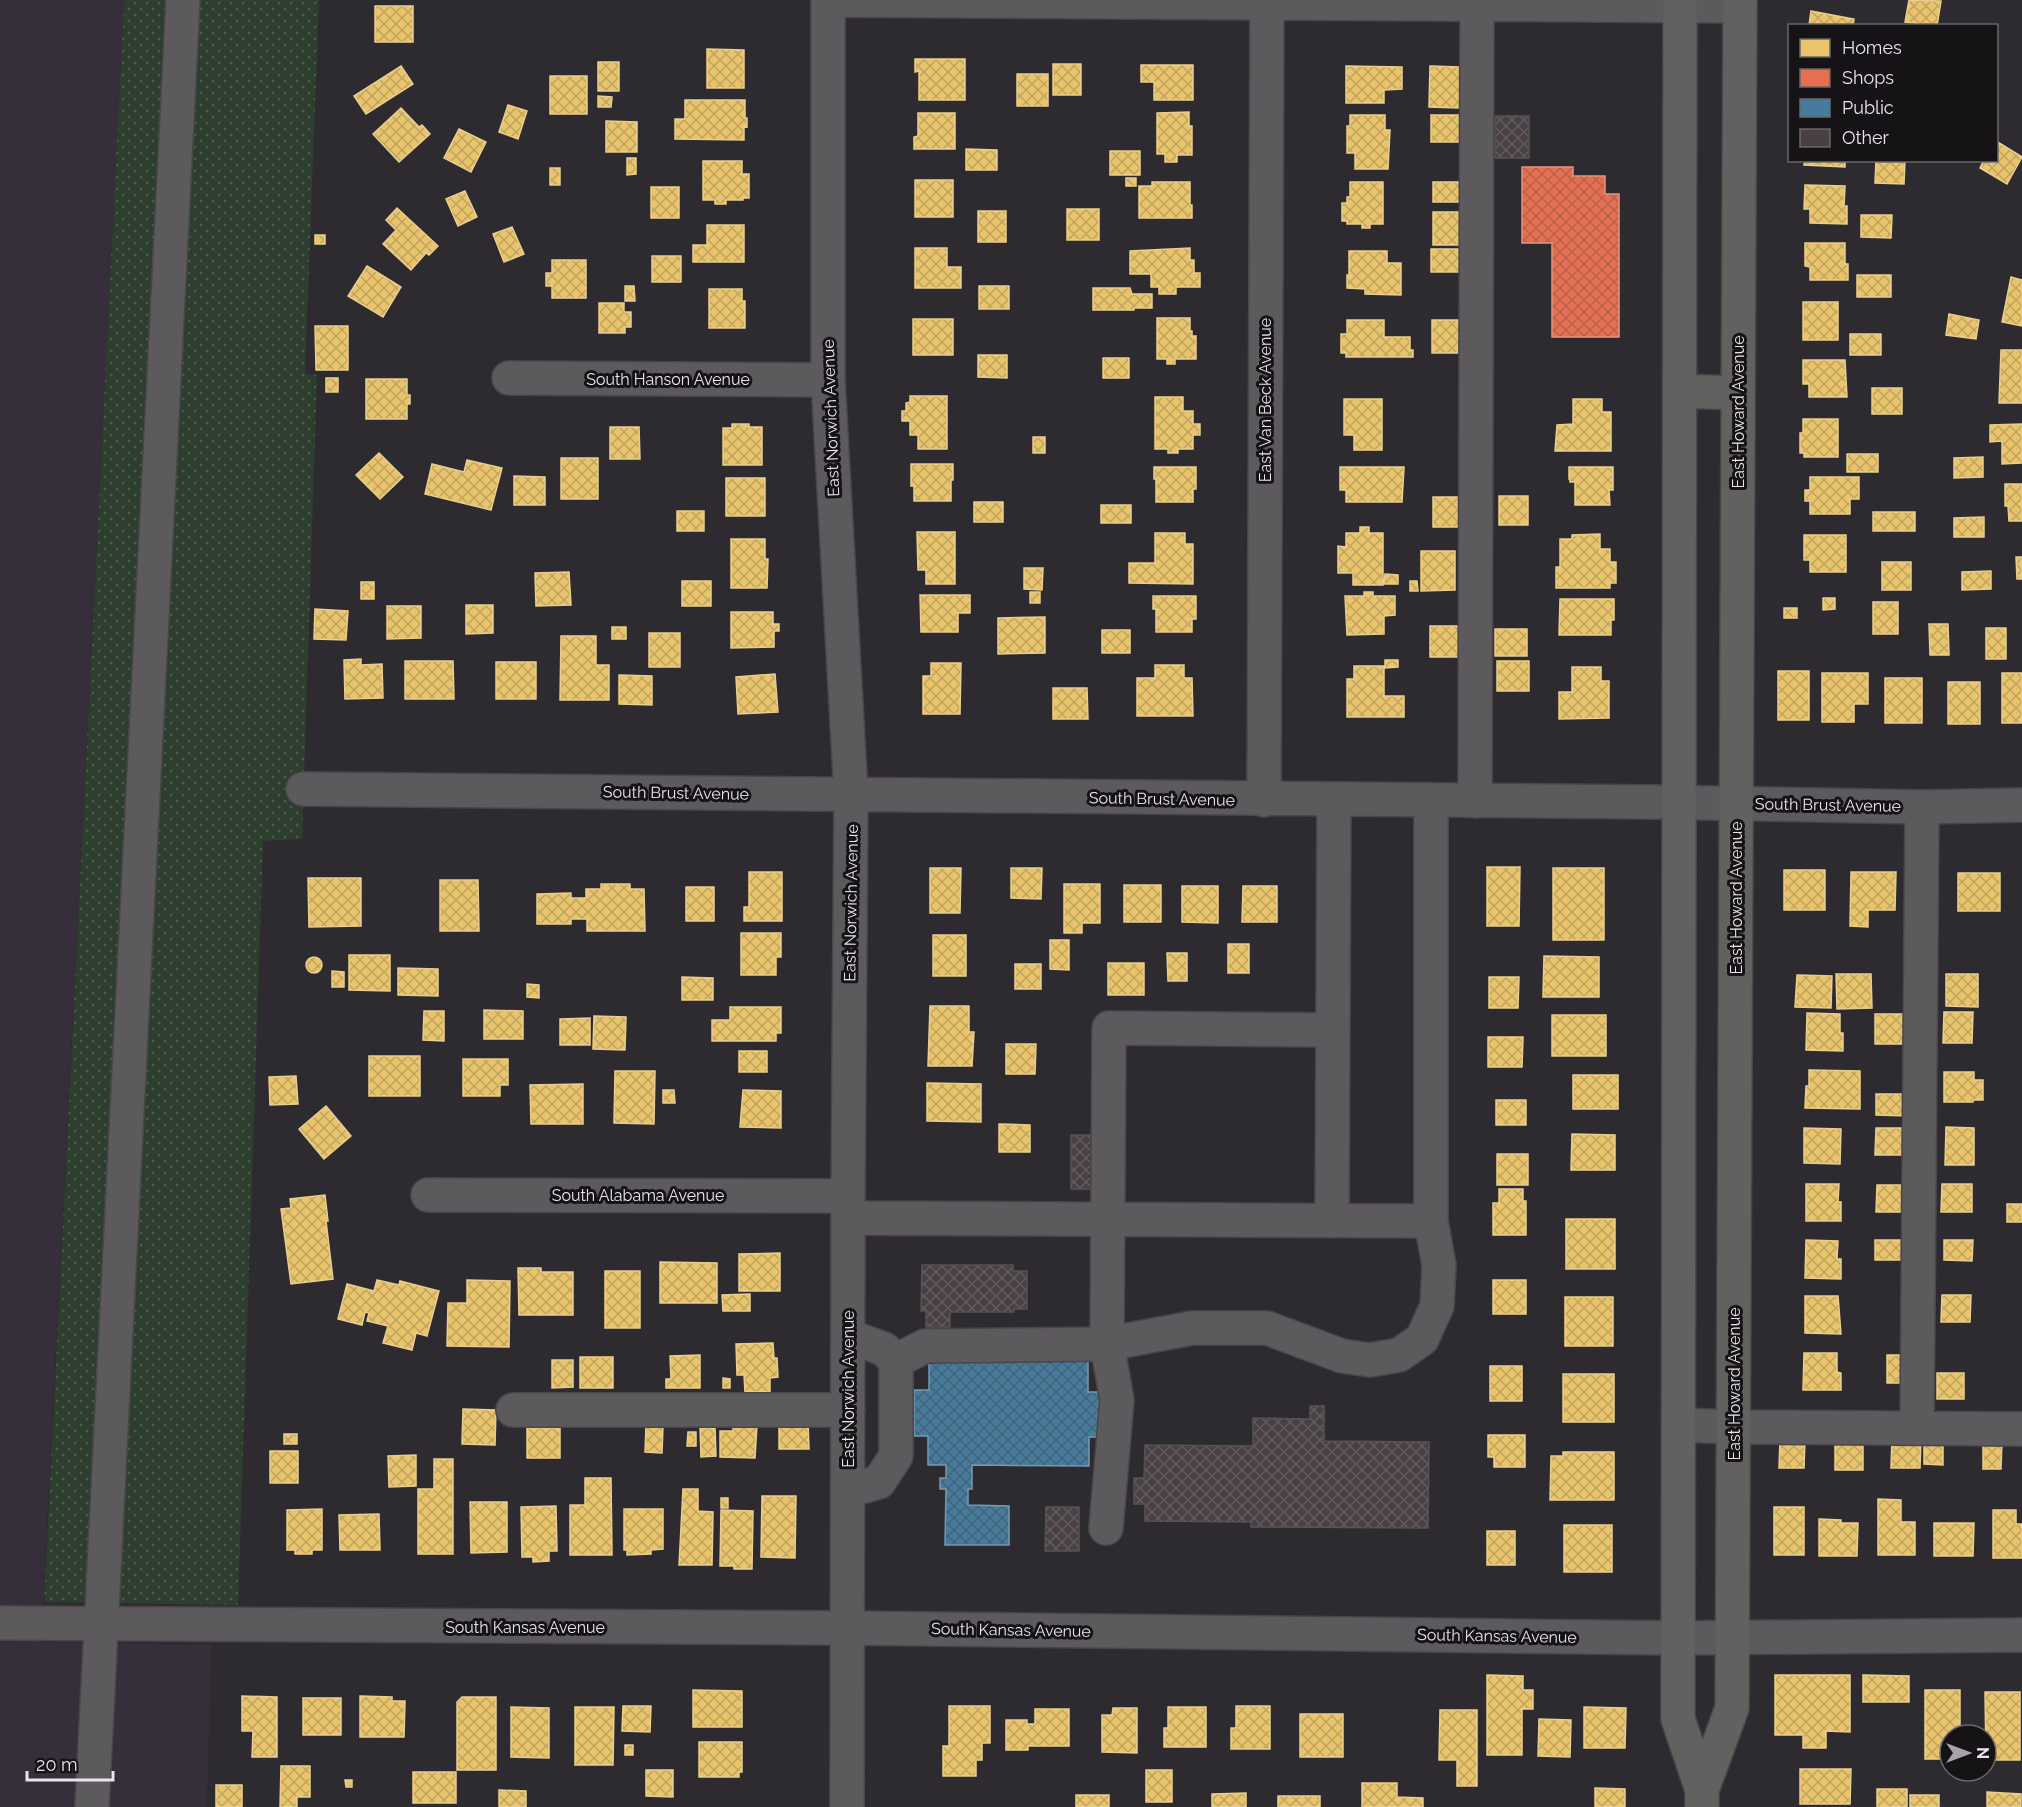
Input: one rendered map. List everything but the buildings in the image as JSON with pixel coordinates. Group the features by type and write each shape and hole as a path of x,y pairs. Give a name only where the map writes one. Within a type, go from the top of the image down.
{"main road":[{"name":"East Howard Avenue","path":"1680,3 1678,1719 1702,1799"},
{"name":"East Howard Avenue","path":"1702,1799 1732,1708 1740,3"},
{"path":"1680,391 1738,393"}],"street":[{"path":"92,1807 183,0"},
{"path":"828,0 1478,5 1740,3"},
{"name":"East Norwich Avenue","path":"828,0 828,380 851,795 847,1807"},
{"name":"East Van Beck Avenue","path":"1264,800 1267,2"},
{"path":"1475,801 1478,5"},
{"name":"South Hanson Avenue","path":"509,378 828,380"},
{"name":"South Brust Avenue","path":"303,789 1264,800 1680,802 1922,807 2022,805"},
{"path":"1332,1221 1334,800"},
{"path":"896,1361 925,1346 1107,1344 1192,1328 1267,1328 1342,1356 1370,1360 1399,1355 1422,1339 1437,1306 1439,1265 1431,1221 1431,800"},
{"path":"1917,1428 1922,807"},
{"path":"1106,1528 1118,1400 1107,1344 1109,1028 1333,1030"},
{"name":"South Alabama Avenue","path":"428,1195 848,1207 1055,1220 1431,1221"},
{"path":"848,1336 884,1349 896,1361 896,1456 879,1482 848,1491"},
{"path":"513,1410 848,1410"},
{"path":"1679,1425 2022,1429"},
{"name":"South Kansas Avenue","path":"0,1623 848,1628 1678,1638 2022,1635"}],"shaded area":[{"path":"0,0 124,0 41,1642 211,1645 207,1807 0,1807"}],"green space":[{"path":"124,0 319,0 305,374 317,375 302,839 263,841 238,1605 44,1602"}]}
